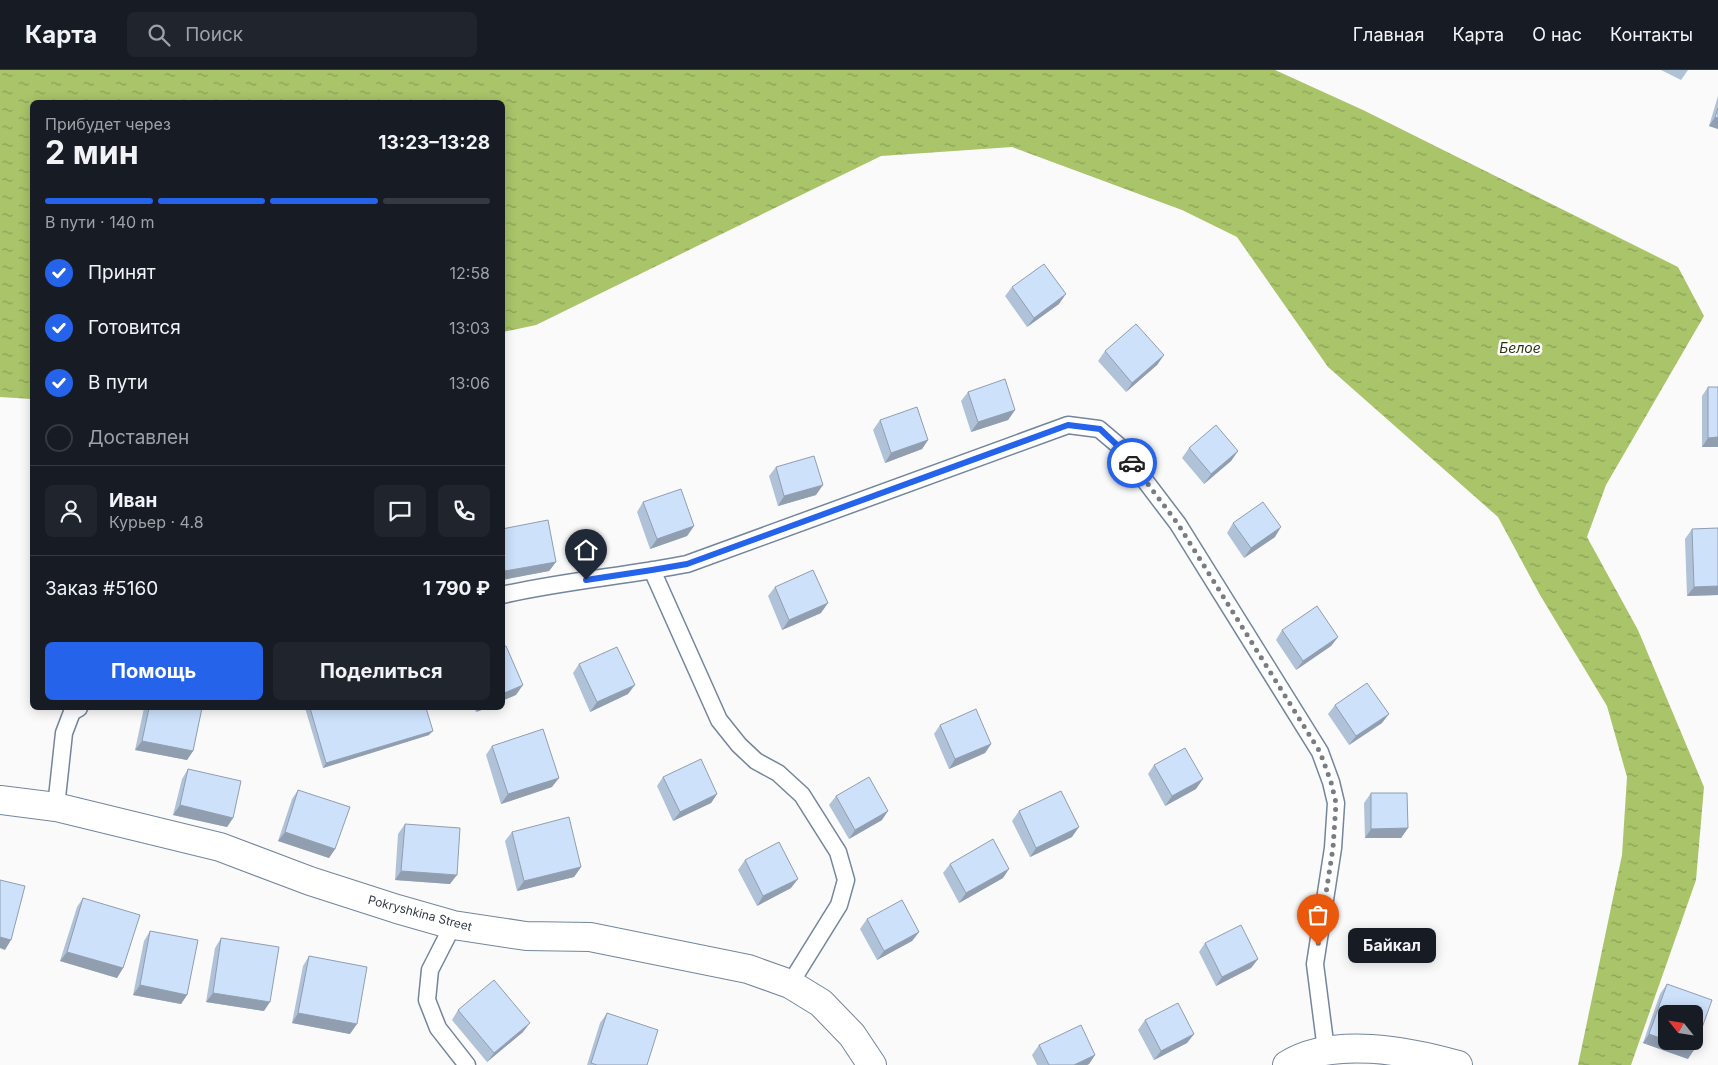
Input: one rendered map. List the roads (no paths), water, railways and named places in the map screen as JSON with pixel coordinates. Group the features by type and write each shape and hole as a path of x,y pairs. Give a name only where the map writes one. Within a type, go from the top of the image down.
{"street":[{"name":"Pokryshkina Street","path":"0,800 56,807 220,847 328,886 453,925 526,936 590,937 748,968 790,984 821,1003 852,1036 872,1065"},
{"path":"1286,1065 1296,1059 1326,1050 1366,1048 1438,1059 1458,1065"}],"lane":[{"path":"505,594 687,564 1068,425 1100,429 1118,446 1178,524 1320,752 1326,767 1336,803 1333,848 1315,964 1326,1050"},
{"path":"652,570 719,720 739,746 756,761 778,773 802,795 838,852 846,880 839,905 790,984"},
{"path":"56,807 64,733 72,712 76,710"},
{"path":"453,925 430,970 427,1000 438,1028 467,1065"}],"water":[{"name":"Белое","path":"0,70 1275,70 1363,110 1678,267 1704,316 1606,485 1587,537 1638,630 1704,787 1696,880 1631,1065 1578,1065 1622,855 1627,777 1607,706 1540,595 1498,517 1328,367 1237,237 1182,210 1012,147 881,156 536,325 505,332 505,100 30,100 30,399 0,397"}],"place":[{"name":"Байкал","path":"1318,945"}]}
